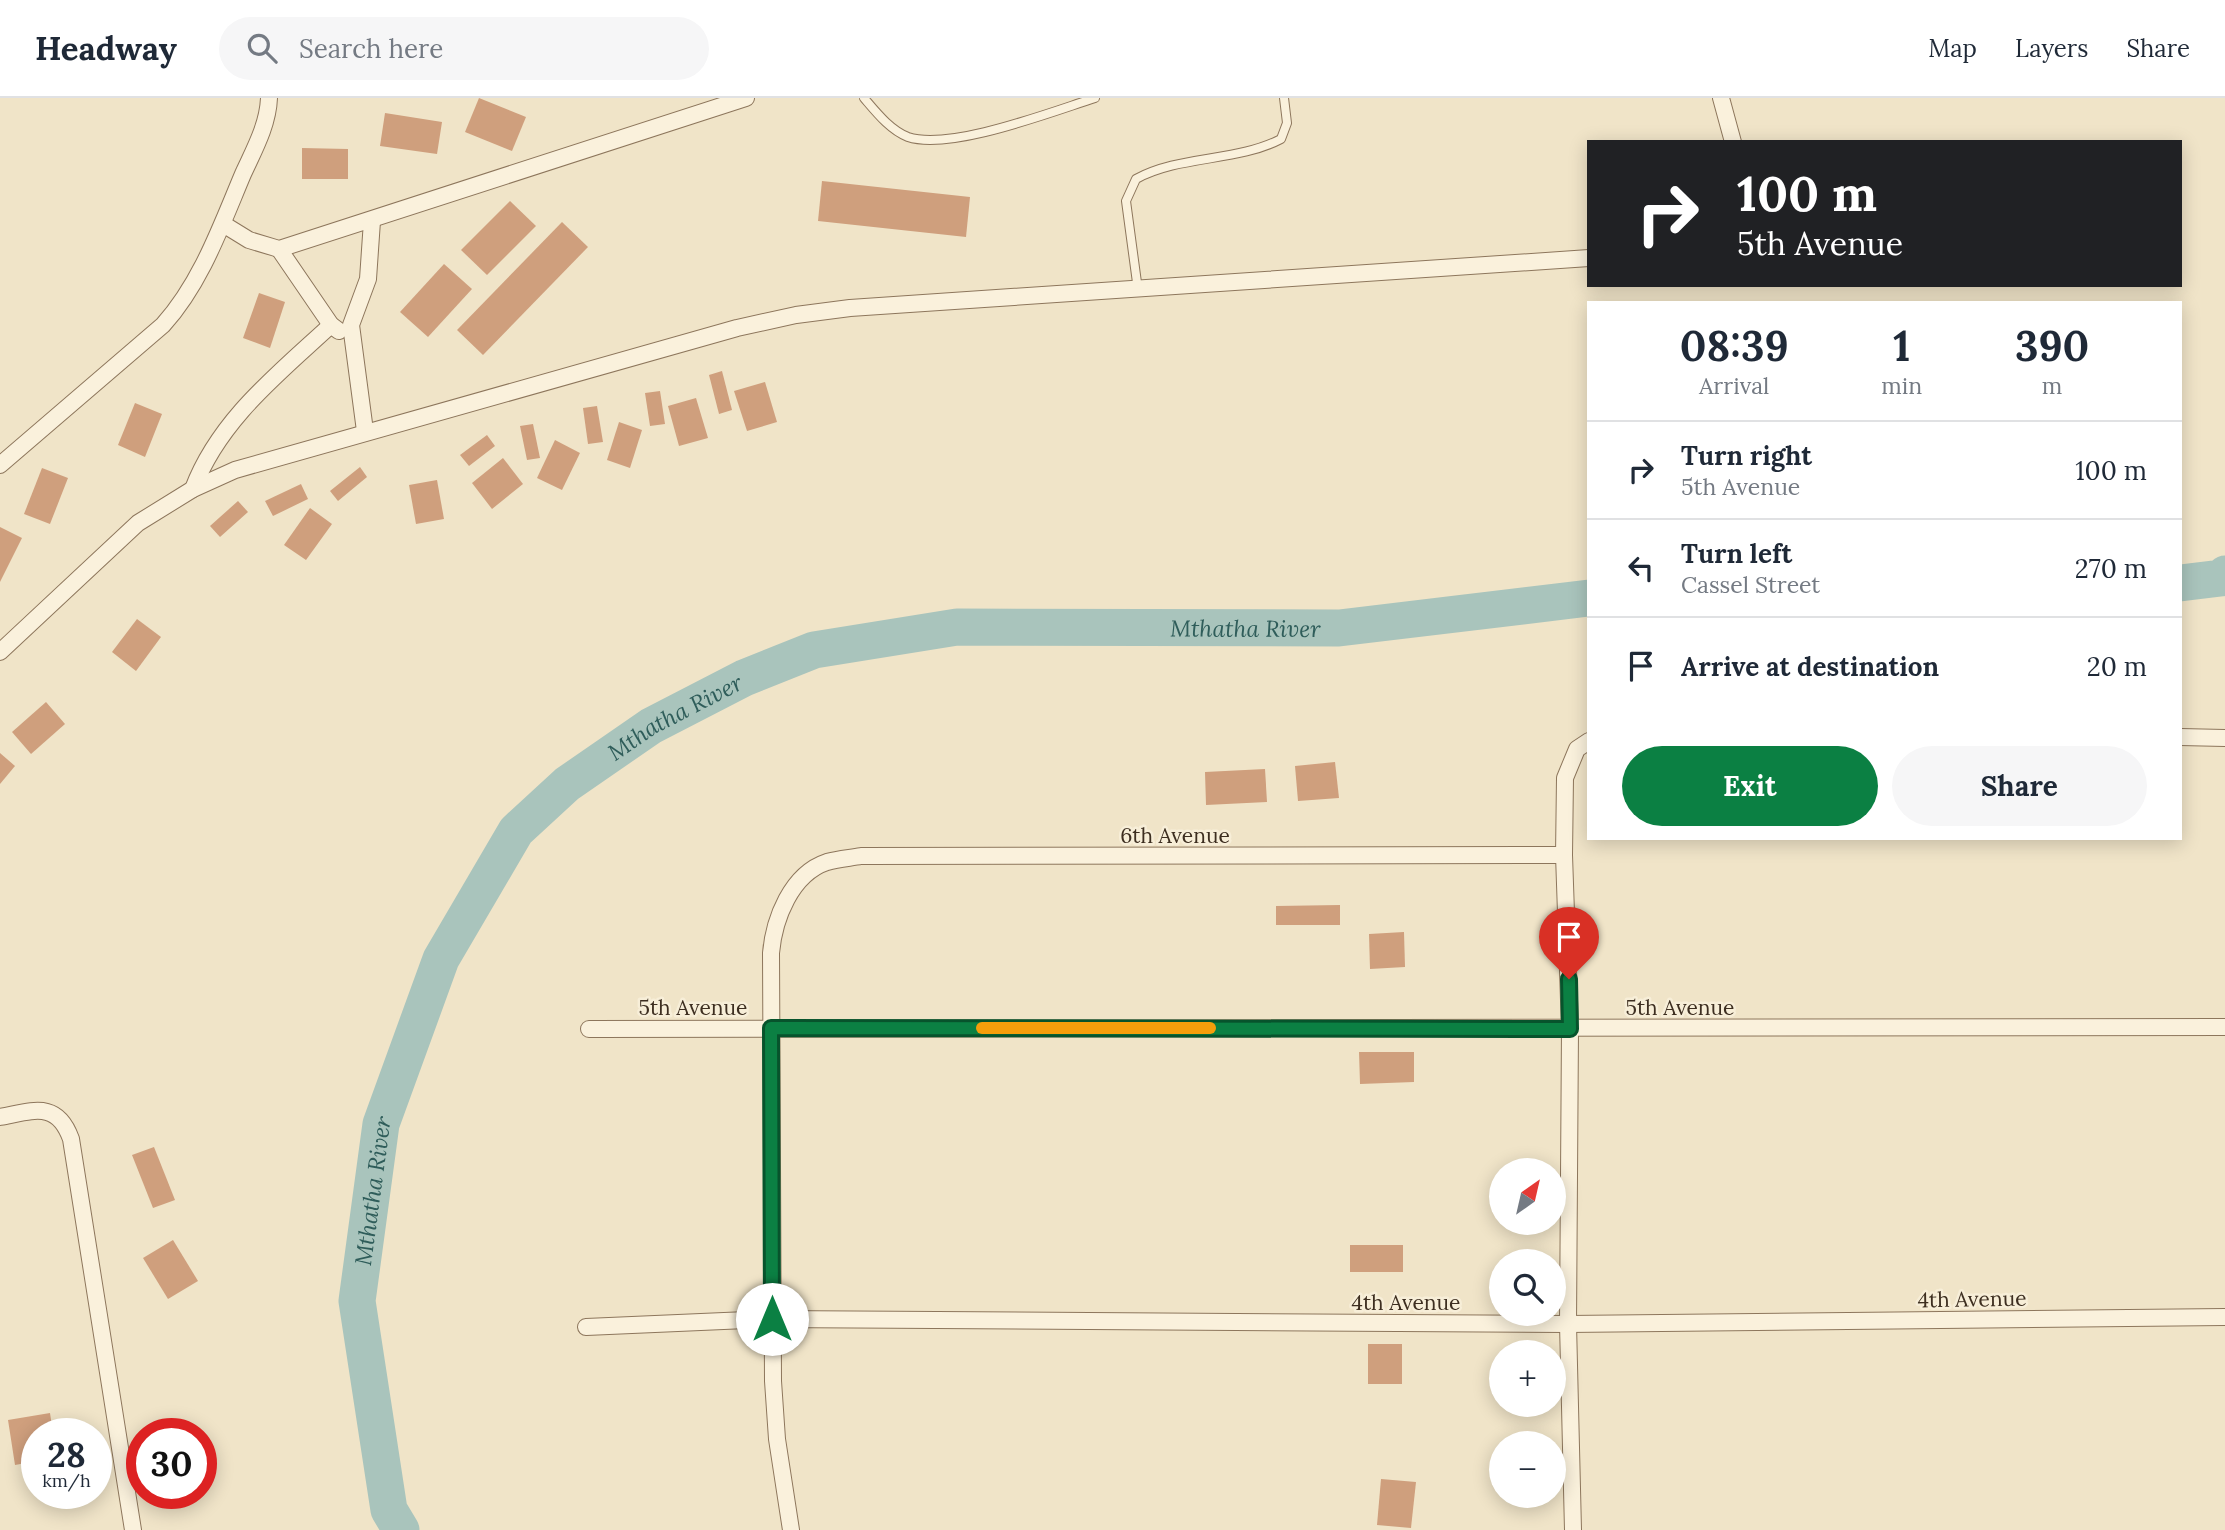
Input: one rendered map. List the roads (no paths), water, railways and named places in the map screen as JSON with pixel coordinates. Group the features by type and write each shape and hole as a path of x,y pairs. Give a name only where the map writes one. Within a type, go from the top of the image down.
{"street":[{"path":"0,465 163,326 179,308 223,224 264,125 269,98"},
{"path":"223,224 249,240 279,249 746,98"},
{"path":"1721,98 1732,140"},
{"path":"365,431 351,341 353,315 368,279 372,221"},
{"path":"279,249 331,325 351,341"},
{"path":"0,652 138,523 193,489 235,470 365,431 796,315 850,308 1587,258"},
{"path":"193,489 204,460 245,406 331,325"},
{"path":"2182,737 2225,738"},
{"path":"1573,1530 1568,1324 1570,1029 1564,855 1565,778 1583,745"},
{"name":"6th Avenue","path":"771,1028 772,939 782,908 795,888 825,863 861,856 1564,855"},
{"name":"5th Avenue","path":"589,1029 2225,1027"},
{"path":"771,1028 772,1319 777,1439 791,1530"},
{"path":"0,1117 42,1110 51,1113 66,1126 71,1139 133,1530"},
{"name":"4th Avenue","path":"586,1327 772,1319 1568,1324 2225,1317"}],"lane":[{"path":"864,98 896,130 908,136 935,140 970,135 1095,98"},
{"path":"1138,290 1126,201 1136,179 1205,159 1268,146 1281,139 1287,122 1284,98"}],"waterway":[{"name":"Mthatha River","path":"2182,583 2221,578 2225,574"},
{"name":"Mthatha River","path":"401,1530 389,1510 357,1301 381,1124 441,959 516,831 567,784 651,726 744,678 814,650 957,627 1339,628 1587,598"}]}
